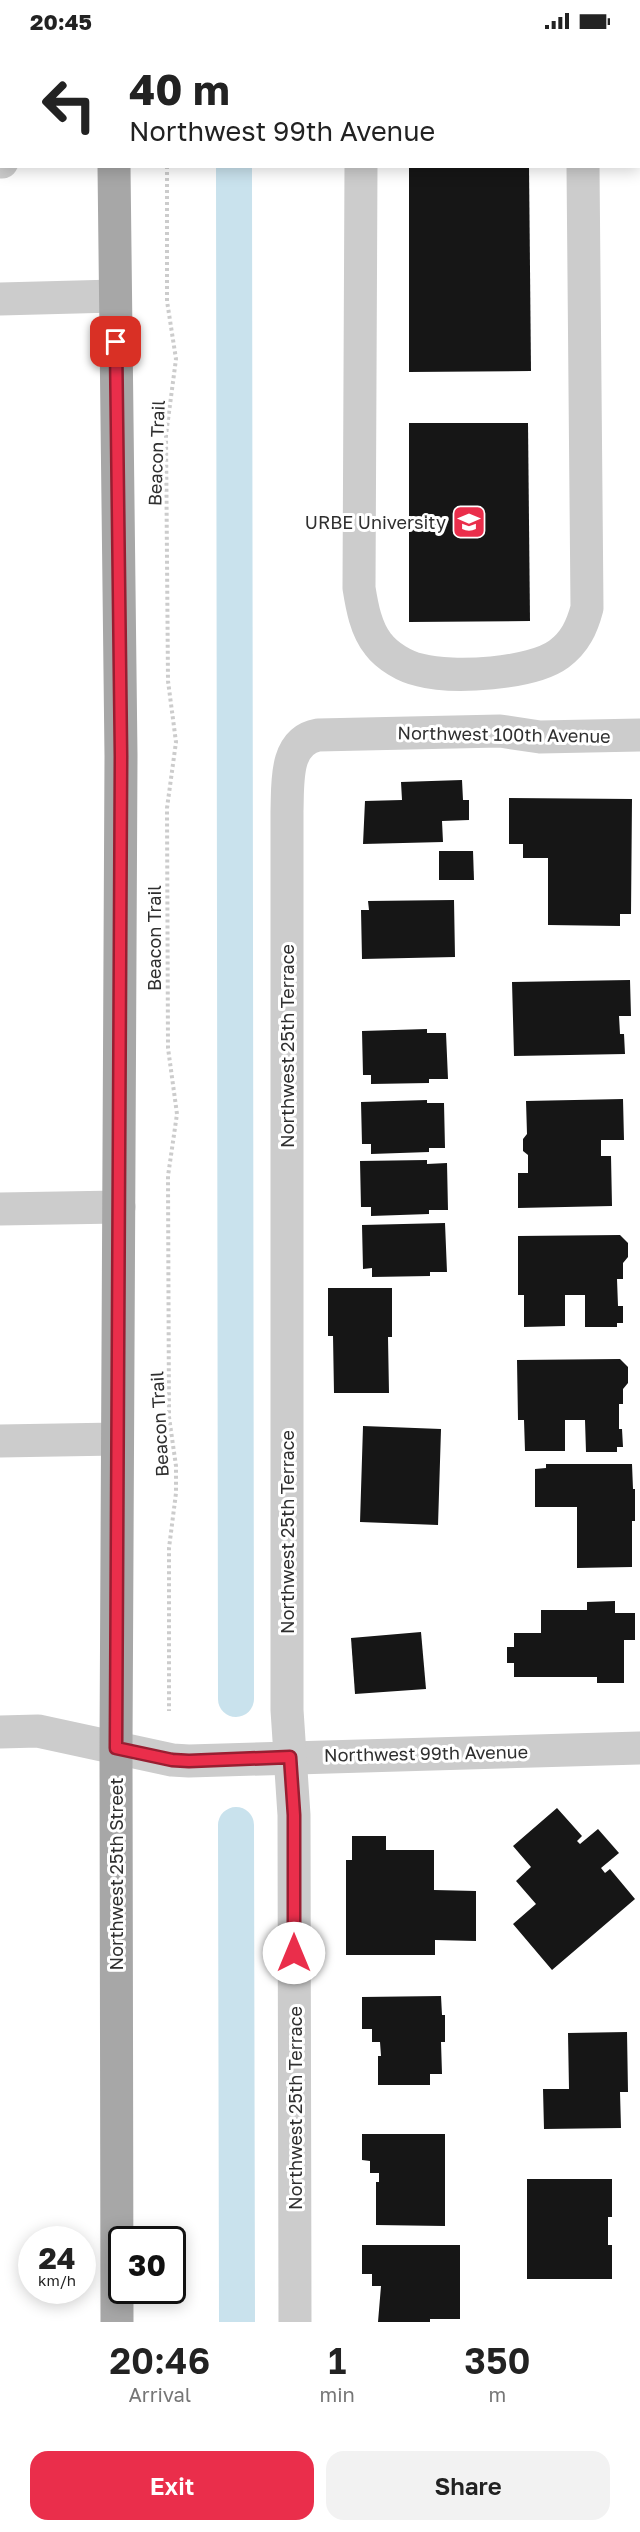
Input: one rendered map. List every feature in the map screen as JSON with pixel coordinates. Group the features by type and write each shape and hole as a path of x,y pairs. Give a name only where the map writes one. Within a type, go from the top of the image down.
{"main road":[{"name":"Northwest 25th Street","path":"114,168 121,756 116,1748 117,2322"}],"street":[{"path":"361,168 359,588 369,627 378,644 389,655 418,670 445,673 509,671 545,662 559,654 574,640 583,626 587,608 583,168"},
{"path":"0,299 115,296"},
{"name":"Northwest 100th Avenue","path":"298,744 309,737 339,734 500,730 540,737 640,735"},
{"name":"Northwest 25th Terrace","path":"295,2322 294,1815 287,1710 287,811 290,765 298,744"},
{"path":"0,1209 118,1207"},
{"path":"0,1441 117,1438"},
{"name":"Northwest 99th Avenue","path":"0,1732 38,1731 172,1760 189,1761 640,1748"}],"path":[{"name":"Beacon Trail","path":"167,168 167,301 176,358 166,435 168,681 176,742 167,808 168,1048 177,1114 168,1176 169,1417 176,1466 176,1493 169,1548 169,1711"}],"building":[{"path":"409,168 529,168 531,371 409,372"},
{"name":"URBE University","path":"409,423 528,423 530,621 409,622"},
{"path":"462,780 463,800 469,800 469,820 442,821 443,842 363,844 365,801 402,800 401,782"},
{"path":"509,798 632,799 631,914 620,914 620,926 548,925 548,858 523,858 523,844 509,844"},
{"path":"439,851 473,851 474,880 439,880"},
{"path":"454,900 455,957 362,959 361,910 369,910 368,901"},
{"path":"630,980 631,1016 619,1016 620,1034 624,1034 625,1054 514,1056 512,982"},
{"path":"427,1029 427,1033 446,1033 448,1079 429,1079 429,1083 371,1084 371,1075 363,1075 362,1031"},
{"path":"623,1099 624,1140 601,1140 601,1156 611,1156 612,1206 518,1208 518,1173 528,1173 528,1155 523,1151 523,1139 527,1134 526,1101"},
{"path":"427,1100 427,1103 444,1103 445,1148 429,1148 429,1152 371,1154 371,1144 362,1144 361,1102"},
{"path":"427,1160 427,1164 447,1163 448,1210 429,1210 429,1214 371,1216 371,1207 361,1207 360,1161"},
{"path":"445,1223 447,1272 430,1272 430,1276 372,1277 372,1268 363,1269 362,1225"},
{"path":"620,1235 628,1243 628,1257 623,1263 623,1279 617,1279 618,1306 623,1306 623,1323 617,1323 617,1327 585,1327 585,1295 565,1295 565,1326 524,1327 524,1295 518,1295 518,1236"},
{"path":"328,1288 392,1288 392,1337 388,1337 389,1393 334,1393 333,1336 328,1336"},
{"path":"620,1359 628,1367 628,1383 623,1389 623,1404 619,1404 619,1429 622,1429 623,1447 617,1447 617,1452 586,1452 585,1420 565,1420 565,1451 525,1451 524,1420 518,1420 517,1360"},
{"path":"363,1426 441,1429 438,1525 360,1522"},
{"path":"546,1464 632,1464 635,1521 632,1521 632,1567 577,1568 577,1507 535,1507 535,1469 546,1468"},
{"path":"615,1601 615,1613 635,1613 635,1640 624,1640 624,1683 597,1683 597,1677 514,1677 514,1663 507,1663 507,1647 514,1647 514,1633 541,1633 541,1610 587,1610 587,1602"},
{"path":"421,1632 426,1689 355,1694 351,1638"},
{"path":"557,1808 582,1836 577,1841 580,1844 598,1829 619,1853 601,1868 605,1873 610,1869 635,1899 552,1970 513,1924 536,1904 516,1881 531,1867 513,1846"},
{"path":"352,1836 386,1836 386,1850 434,1850 434,1890 476,1891 476,1941 435,1940 435,1955 346,1955 346,1860 352,1860"},
{"path":"441,1996 442,2015 445,2015 445,2042 441,2042 442,2074 430,2074 430,2085 378,2085 380,2042 372,2042 372,2029 362,2029 362,1997"},
{"path":"627,2032 628,2092 620,2092 621,2128 544,2129 543,2089 569,2089 568,2033"},
{"path":"362,2134 445,2134 445,2226 376,2225 376,2182 379,2182 379,2173 370,2173 370,2161 362,2160"},
{"path":"527,2179 612,2179 612,2217 608,2217 608,2245 612,2245 612,2279 527,2279"},
{"path":"362,2245 460,2245 460,2319 430,2319 430,2322 378,2322 381,2286 372,2286 372,2274 362,2274"}],"waterway":[{"path":"234,168 236,1699"},
{"path":"236,1825 237,2322"}],"place":[{"name":"URBE University","path":"469,522"}],"route":[{"path":"116,342 121,756 116,1748 172,1760 189,1761 290,1757 294,1815 294,1953"}]}
